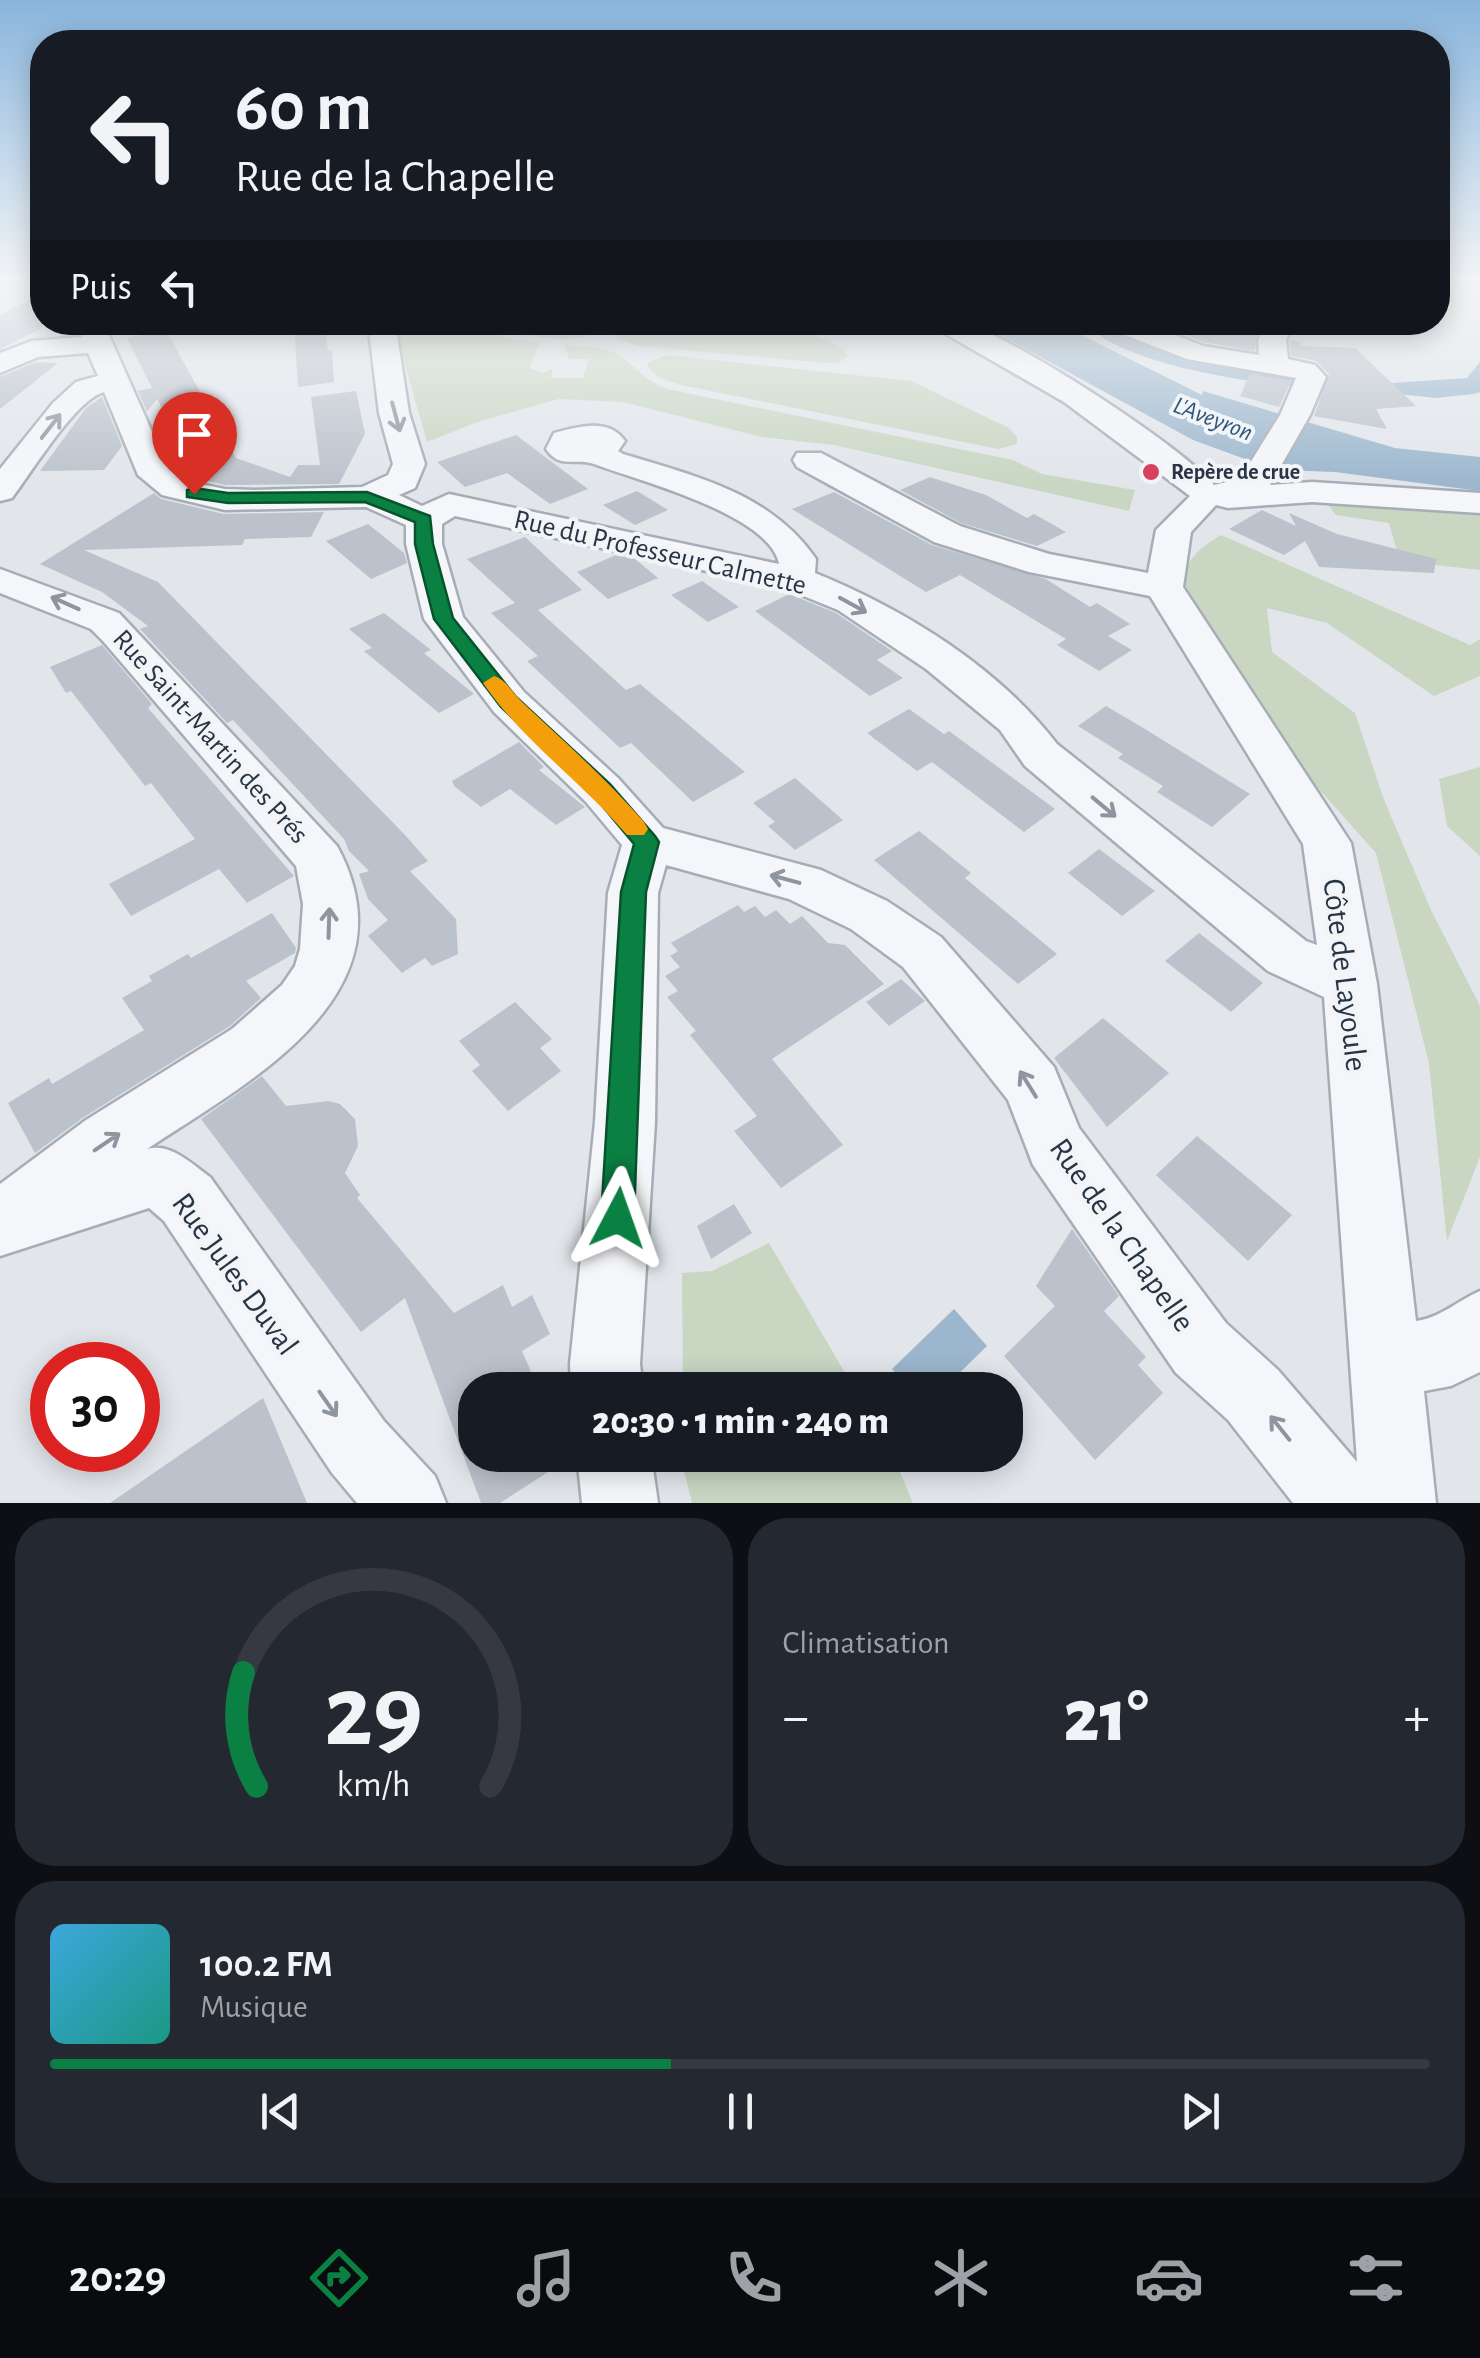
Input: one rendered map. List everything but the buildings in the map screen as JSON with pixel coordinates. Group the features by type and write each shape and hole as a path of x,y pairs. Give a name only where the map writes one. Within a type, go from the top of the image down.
{"street":[{"name":"Rue du Professeur Calmette","path":"0,364 39,347"},
{"name":"Rue du Professeur Calmette","path":"100,347 155,474 169,489 218,498 367,497 425,502 795,579 852,602 941,660 1015,720 1042,755 1286,956 1350,984"},
{"path":"387,347 385,365 394,413 425,502 424,544 444,619 508,702 602,790 647,842 634,892 625,1122 606,1372"},
{"path":"990,347 1057,386 1221,494 1312,492 1480,503"},
{"path":"810,460 947,534 1042,564 1164,587 1174,530 1221,494 1304,393 1306,371 1182,347"},
{"path":"1273,347 1274,365"},
{"path":"0,492 86,388 116,380"},
{"path":"599,452 611,460 744,508 785,540 798,559 795,579"},
{"name":"Rue Saint-Martin des Prés","path":"0,580 105,621 118,632 320,859 329,893 330,934 316,979 279,1028 107,1141 1,1224"},
{"name":"Côte de Layoule","path":"1164,587 1327,843 1350,984 1398,1503"},
{"name":"Rue de la Chapelle","path":"647,842 804,884 868,916 922,952 1033,1086 1055,1145 1201,1348 1253,1395 1342,1503"},
{"name":"Rue Jules Duval","path":"1,1224 157,1176 187,1199 358,1448 408,1503"},
{"path":"1383,1362 1451,1351 1480,1326"},
{"path":"616,1472 620,1503"}],"green space":[{"path":"400,347 538,347 530,368 543,373 553,368 551,378 583,378 589,359 569,359 565,347 583,347 614,353 667,389 1013,460 1042,474 1135,490 1129,511 834,445 762,437 623,402 559,399 477,422 427,442"},
{"path":"651,347 841,347 848,356 838,363"},
{"path":"666,355 911,381 1009,428 1017,437 1017,444 998,449 681,385 661,378 649,368 647,363"},
{"path":"1324,499 1480,513 1480,570 1400,561 1389,523 1336,515"},
{"path":"1221,535 1470,645 1480,639 1480,676 1434,696 1327,623 1267,608 1272,652 1355,713 1384,800 1431,910 1480,1006 1480,1157 1447,1241 1429,1063 1376,853 1309,778 1195,614 1186,587 1187,567 1199,551"},
{"path":"1480,767 1480,856 1447,826 1439,779"},
{"path":"769,1243 844,1372 683,1372 682,1273 712,1271"},
{"path":"684,1472 900,1472 913,1503 692,1503"}],"water":[{"name":"L'Aveyron","path":"1022,347 1106,347 1202,395 1203,391 1395,448 1480,457 1480,491 1335,472 1283,470 1193,440"},
{"path":"1480,362 1480,392 1474,394 1436,398 1369,391 1363,385 1467,378"},
{"path":"954,1309 987,1346 960,1372 892,1369"}],"waterway":[{"path":"1146,347 1231,371 1377,388"}],"slow traffic":[{"path":"494,683 508,702 602,790 635,829"}],"place":[{"name":"Repère de crue","path":"1151,472"}],"route":[{"path":"194,494 218,498 367,497 424,520 424,544 444,619 508,702 602,790 647,842 634,892 618,1218"}]}
